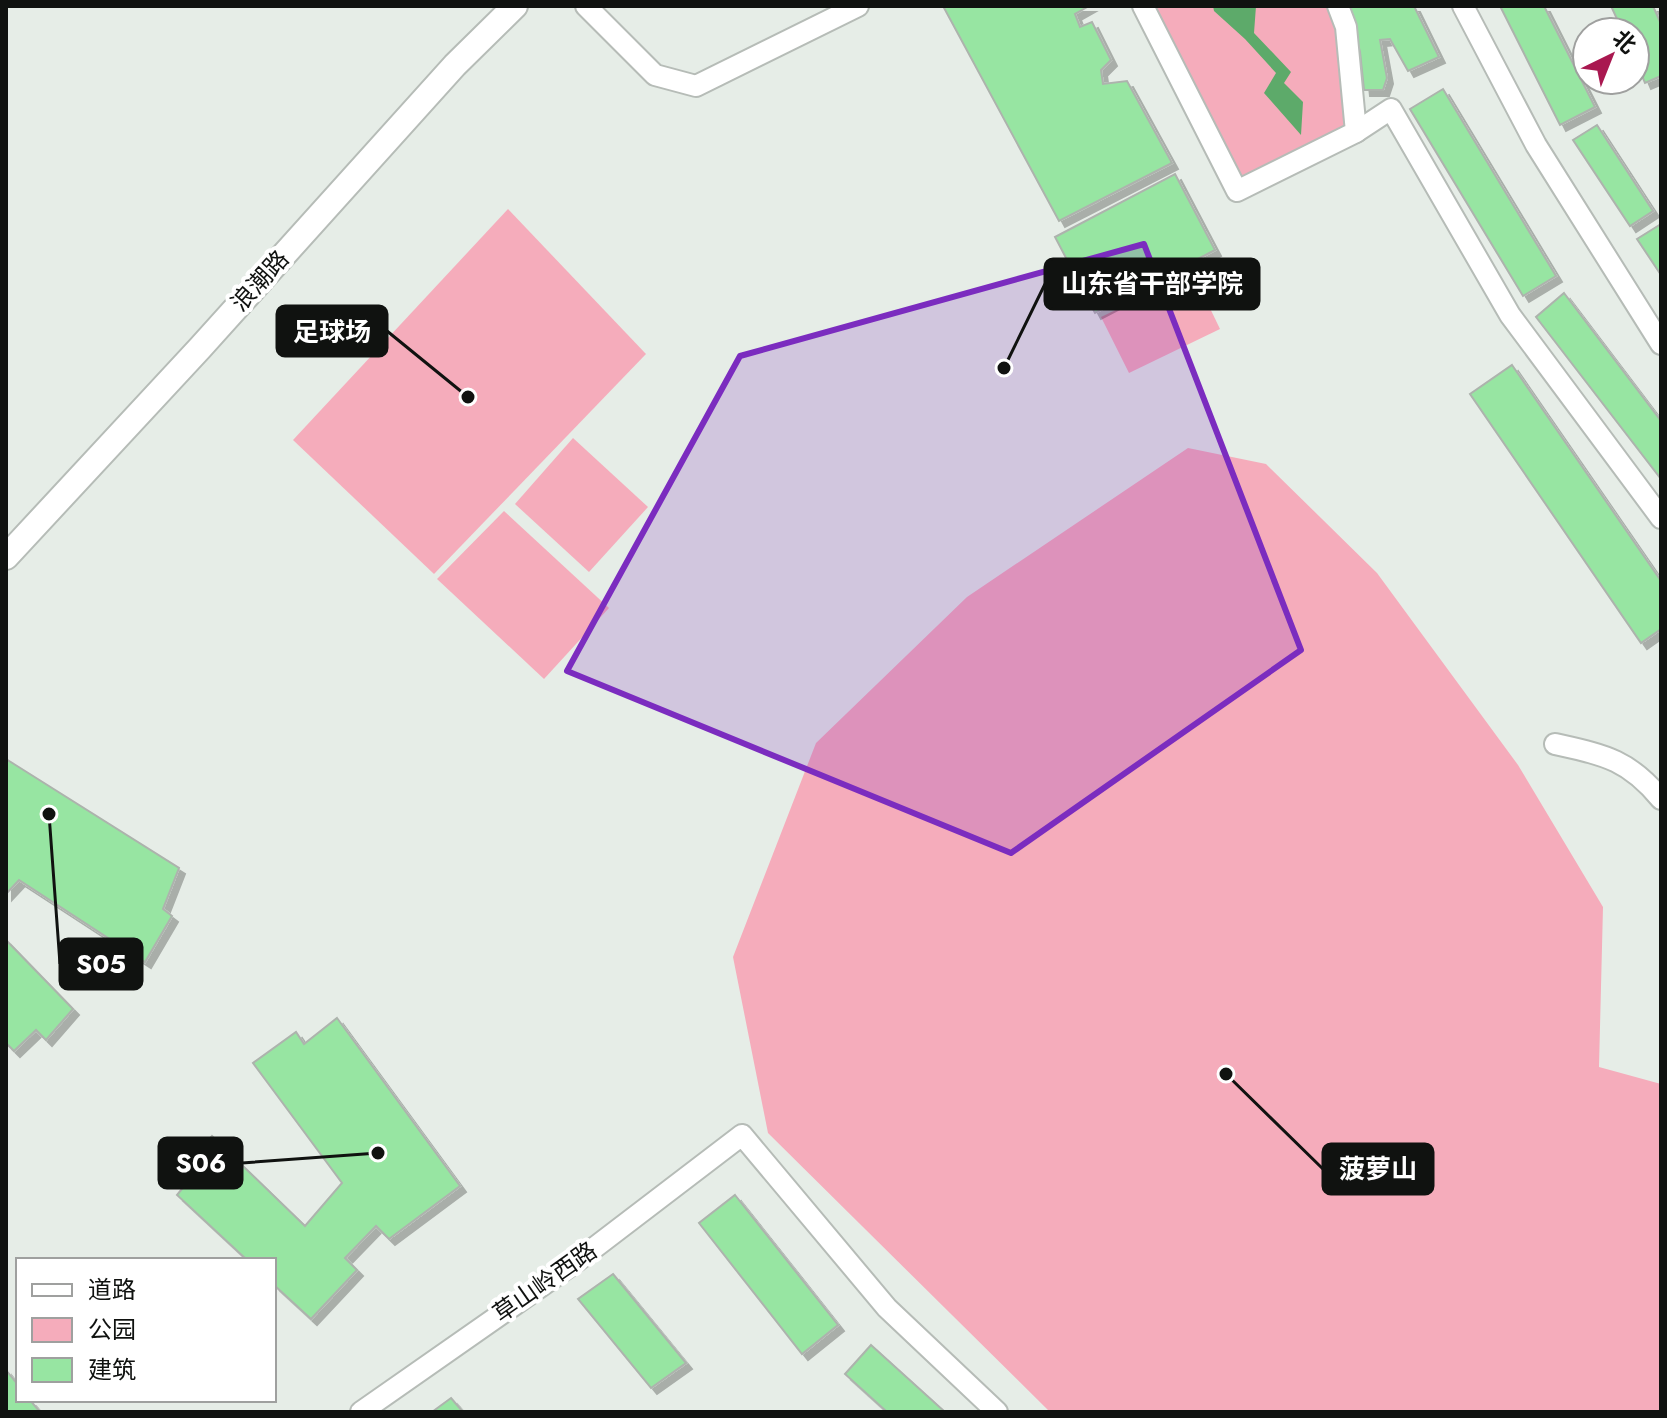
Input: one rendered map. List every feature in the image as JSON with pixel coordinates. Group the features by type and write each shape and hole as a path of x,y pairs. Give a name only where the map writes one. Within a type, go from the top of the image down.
{"main road":[{"name":"浪潮路","path":"6,557 200,348 455,65 515,6"}],"street":[{"path":"586,6 655,75 696,86 858,6"},
{"path":"1143,6 1237,191 1356,132 1391,109 1510,315 1661,518"},
{"path":"1338,6 1346,27 1356,132"},
{"path":"1463,6 1536,145 1661,344"},
{"path":"1555,744 1609,757 1643,778 1661,799"},
{"name":"草山岭西路","path":"361,1412 577,1261 742,1135 887,1308 997,1412"}],"highlighted area":[{"path":"1144,244 1301,650 1011,853 567,671 740,356"}],"green space":[{"path":"1153,6 1326,6 1336,29 1347,126 1240,179"},
{"path":"508,209 646,354 434,574 293,440"},
{"path":"1193,273 1220,329 1129,373 1101,317"},
{"path":"573,438 648,507 589,572 515,504"},
{"path":"1188,448 1266,464 1377,573 1518,765 1603,907 1599,1067 1661,1084 1661,1412 1050,1412 768,1133 733,957 816,743 967,597"},
{"path":"504,511 609,608 544,679 437,579"}],"shaded area":[{"path":"1213,6 1256,6 1254,33 1291,72 1284,83 1303,102 1301,135 1264,93 1276,73 1214,11"}],"building":[{"path":"943,6 1089,6 1075,14 1080,27 1092,22 1111,60 1101,70 1103,84 1127,81 1172,163 1059,221"},
{"path":"1346,6 1414,6 1439,57 1408,71 1390,39 1380,40 1387,78 1383,90 1364,90 1360,52"},
{"path":"1500,6 1544,6 1571,59 1571,96 1589,96 1595,107 1560,125"},
{"path":"1611,6 1653,6 1661,24 1661,76 1651,80 1651,16 1616,16"},
{"path":"1443,89 1556,276 1523,296 1410,109"},
{"path":"1597,125 1653,211 1630,226 1573,140"},
{"path":"1175,174 1215,250 1095,313 1055,237"},
{"path":"1661,224 1661,275 1637,239"},
{"path":"1564,293 1661,421 1661,479 1536,317"},
{"path":"1512,365 1661,581 1661,629 1641,643 1470,394"},
{"path":"6,759 179,868 163,909 172,916 145,962 19,880 6,894"},
{"path":"6,940 73,1009 46,1040 36,1030 14,1051 6,1043"},
{"path":"337,1018 460,1186 389,1239 376,1226 345,1258 357,1270 311,1319 276,1287 276,1258 245,1258 177,1195 190,1179 181,1171 212,1136 305,1226 342,1183 253,1063 296,1032 304,1044"},
{"path":"735,1195 838,1325 802,1354 699,1223"},
{"path":"613,1274 686,1363 651,1388 578,1299"},
{"path":"871,1345 945,1412 887,1412 845,1374"},
{"path":"6,1370 16,1382 16,1402 32,1402 40,1412 6,1412"},
{"path":"451,1398 463,1412 432,1412"}],"place":[{"name":"山东省干部学院","path":"1004,368"},
{"name":"足球场","path":"468,397"},
{"name":"S05","path":"49,814"},
{"name":"菠萝山","path":"1226,1074"},
{"name":"S06","path":"378,1153"}]}
